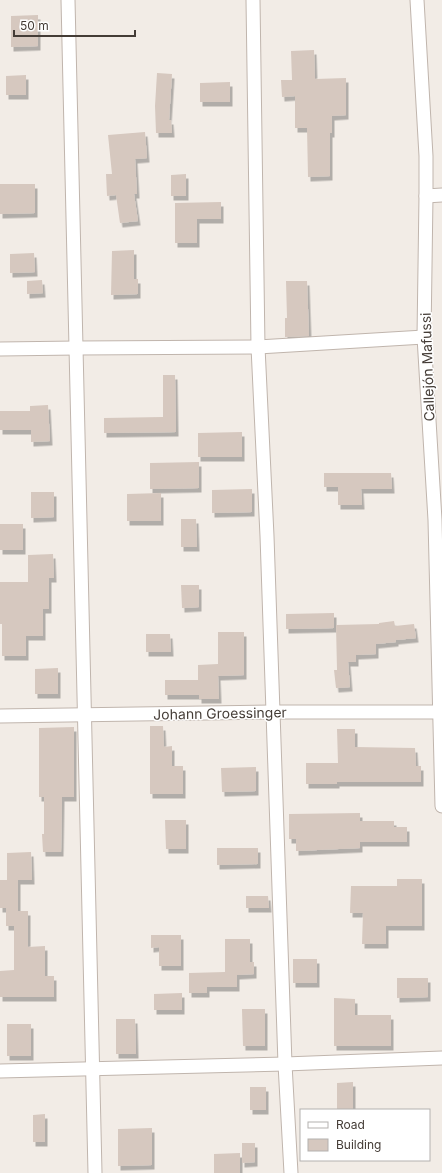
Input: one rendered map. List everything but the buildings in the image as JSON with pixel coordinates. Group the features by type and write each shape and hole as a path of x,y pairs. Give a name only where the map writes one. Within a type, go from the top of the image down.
{"street":[{"path":"68,0 95,1173"},
{"path":"252,0 258,347 267,543 285,1064 291,1173"},
{"name":"Callejón Mafussi","path":"417,0 426,196 424,337 439,520 439,712 442,806"},
{"path":"426,196 442,195"},
{"path":"0,349 258,347 424,337"},
{"name":"Johann Groessinger","path":"0,716 84,716 272,712 439,712"},
{"path":"0,1071 285,1064 442,1058"}]}
